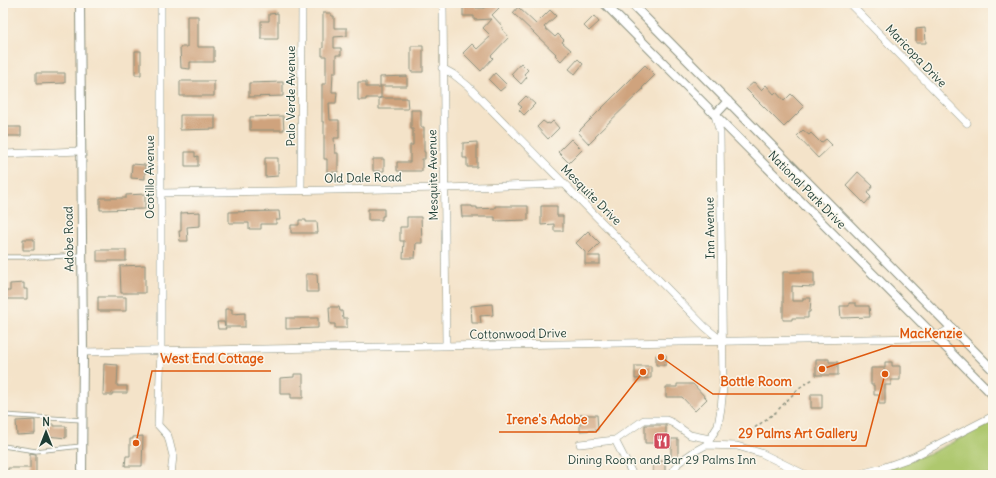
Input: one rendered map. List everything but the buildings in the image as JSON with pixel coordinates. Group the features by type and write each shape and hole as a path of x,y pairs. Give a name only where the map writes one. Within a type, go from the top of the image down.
{"street":[{"name":"Adobe Road","path":"80,3 80,151 83,352 82,475"},
{"name":"Ocotillo Avenue","path":"162,3 161,351 158,425 168,436 173,456 171,475"},
{"name":"Palo Verde Avenue","path":"301,190 302,3"},
{"name":"Mesquite Avenue","path":"442,3 446,346"},
{"name":"National Park Drive","path":"604,3 993,395"},
{"name":"National Park Drive","path":"631,3 993,370"},
{"name":"Maricopa Drive","path":"849,3 967,124"},
{"name":"Mesquite Drive","path":"442,68 453,74 468,86 705,327 722,341"},
{"path":"715,115 728,101"},
{"name":"Inn Avenue","path":"708,442 718,426 723,388 720,134 715,115"},
{"path":"3,154 80,151"},
{"name":"Old Dale Road","path":"161,193 444,188 564,184"},
{"name":"Cottonwood Drive","path":"83,352 936,337 952,328"},
{"path":"856,475 879,469 913,457 993,416"},
{"path":"580,444 615,440 644,420 666,420 690,435 708,442 737,446 761,453 806,475"},
{"path":"615,440 633,475"},
{"path":"671,475 678,463 708,442"}],"lane":[{"path":"3,257 82,255"},
{"path":"3,414 82,420"},
{"path":"3,446 36,451 82,446"}],"path":[{"path":"737,446 749,432 776,412 799,388 813,379"}],"green space":[{"path":"993,422 993,475 866,475 933,452"}],"place":[{"name":"Bottle Room","path":"661,357"},
{"name":"MacKenzie","path":"822,369"},
{"name":"Irene's Adobe","path":"643,372"},
{"name":"29 Palms Art Gallery","path":"885,374"},
{"name":"Dining Room and Bar 29 Palms Inn","path":"662,441"},
{"name":"West End Cottage","path":"136,443"}]}
